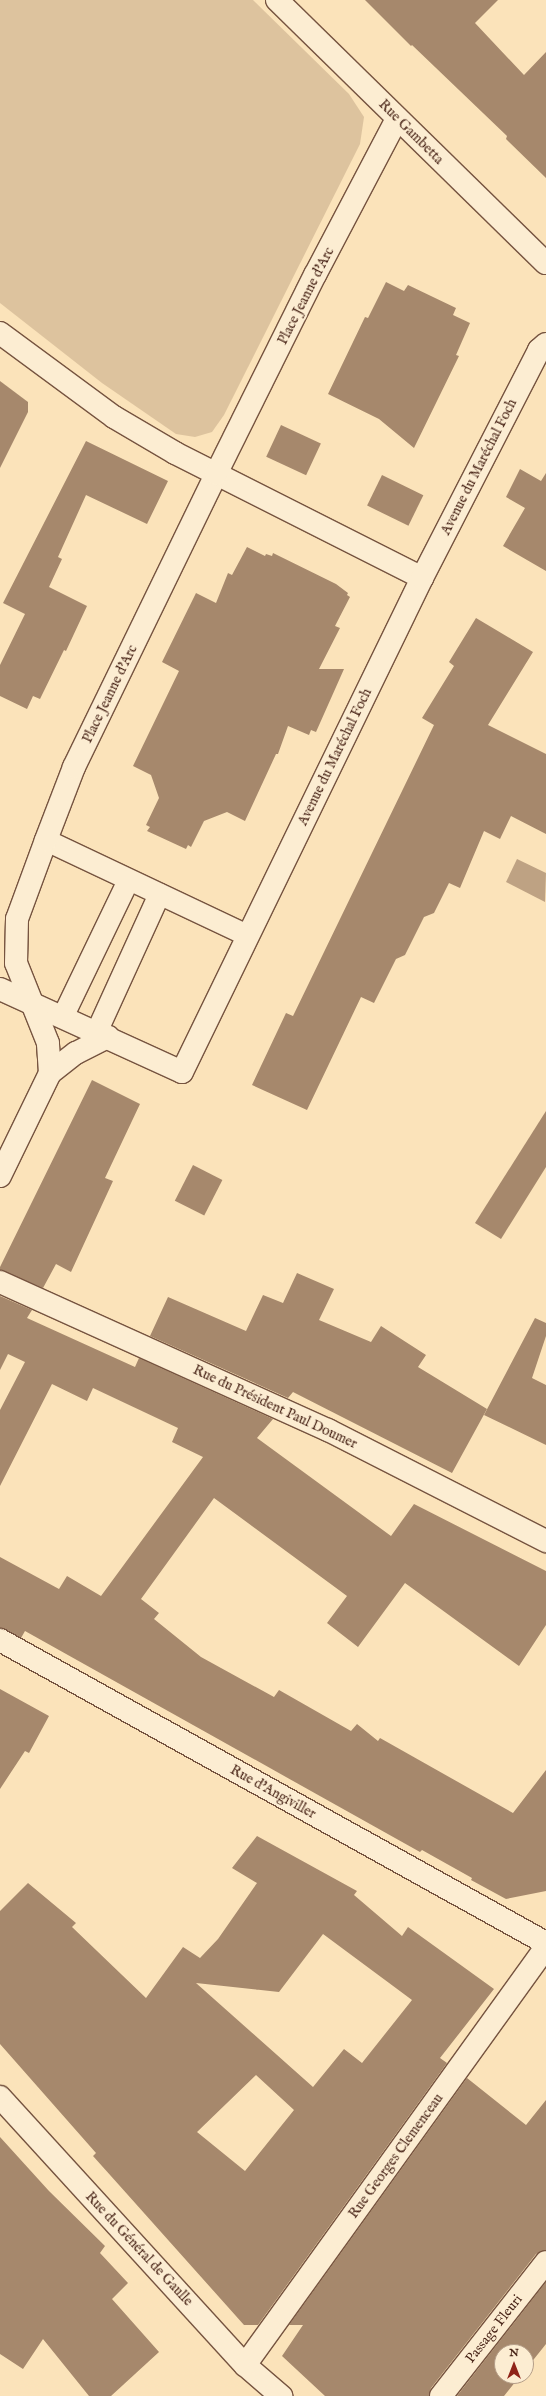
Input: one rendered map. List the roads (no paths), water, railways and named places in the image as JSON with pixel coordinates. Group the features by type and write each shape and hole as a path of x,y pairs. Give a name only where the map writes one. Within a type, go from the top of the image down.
{"street":[{"name":"Rue Gambetta","path":"277,0 546,263"},
{"name":"Place Jeanne d'Arc","path":"50,1074 48,1043 16,963 9,925 46,840 68,780 216,474 315,275 397,119"},
{"path":"0,332 114,417 175,453 422,578"},
{"name":"Avenue du Maréchal Foch","path":"86,1027 182,1072 247,935 422,578 539,350 546,344"},
{"path":"0,989 86,1027 76,1053 50,1074 0,1176"},
{"name":"Rue du Président Paul Doumer","path":"0,1282 328,1430 546,1541"},
{"name":"Rue d'Angiviller","path":"0,1640 546,1942"},
{"name":"Rue Georges Clemenceau","path":"245,2365 546,1947"},
{"name":"Rue du Général de Gaulle","path":"0,2097 245,2365 282,2396"},
{"name":"Passage Fleuri","path":"441,2396 546,2262"}],"lane":[{"path":"46,840 247,935"},
{"path":"86,1027 128,880"},
{"path":"86,1027 159,894"}]}
